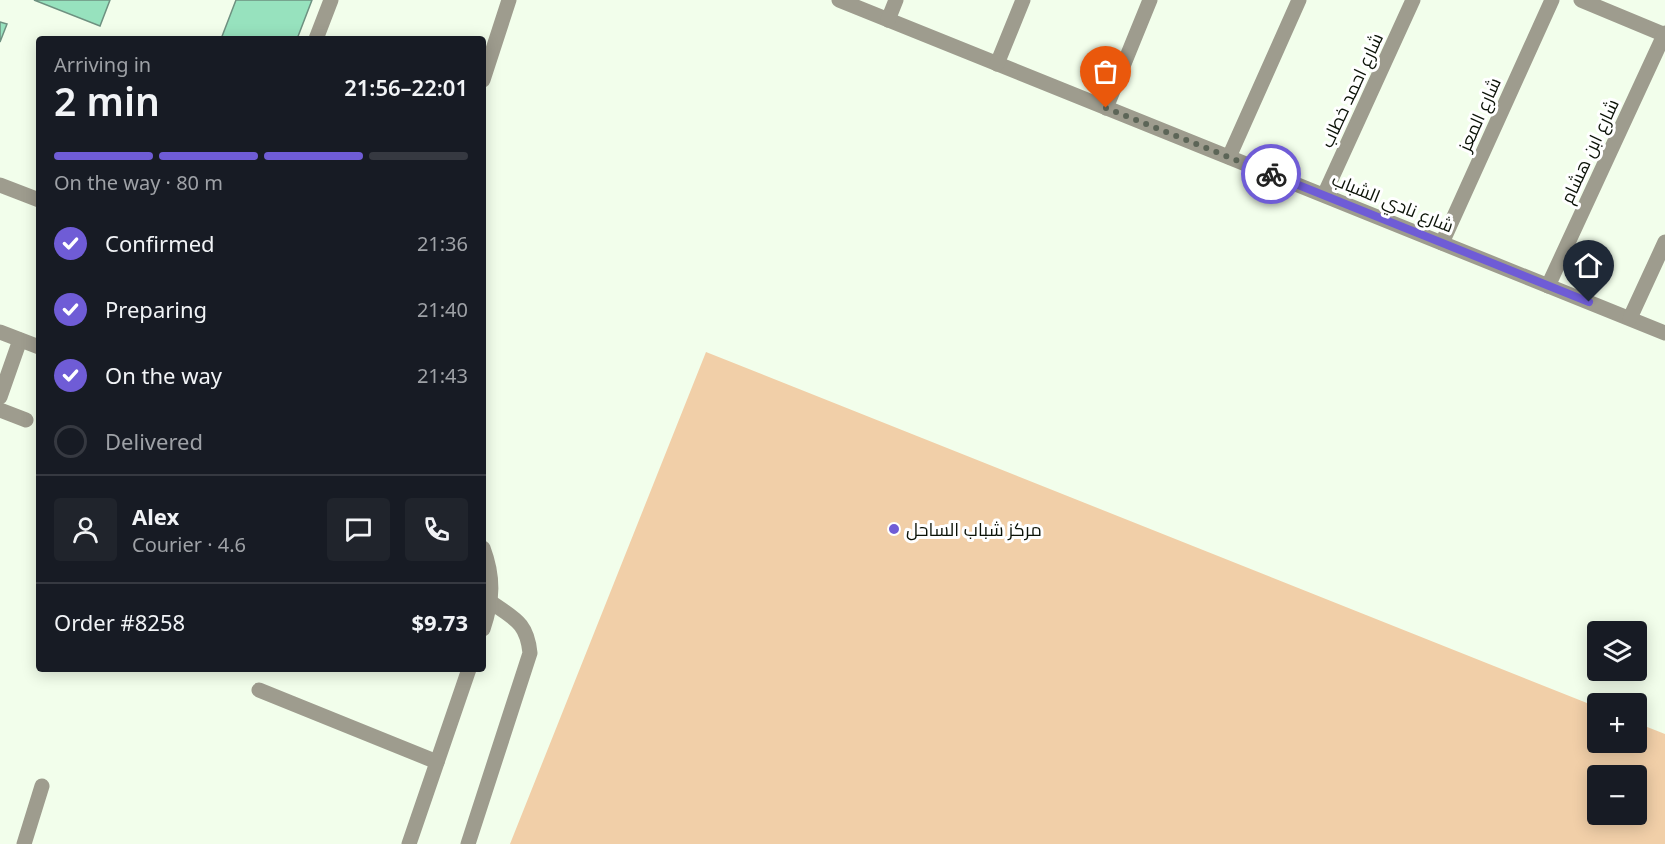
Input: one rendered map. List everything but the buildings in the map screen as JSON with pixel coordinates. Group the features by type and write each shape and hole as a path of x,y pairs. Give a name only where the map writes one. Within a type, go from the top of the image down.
{"street":[{"path":"317,36 331,0"},
{"path":"486,71 510,0"},
{"name":"شارع نادي الشباب","path":"839,0 1665,333"},
{"path":"888,20 897,0"},
{"path":"998,64 1023,0"},
{"path":"1106,108 1150,0"},
{"path":"1229,157 1299,0"},
{"name":"شارع احمد خطاب","path":"1324,195 1413,0"},
{"name":"شارع المعز","path":"1442,243 1552,0"},
{"path":"1581,0 1665,34"},
{"name":"شارع ابن هشام","path":"1548,286 1665,34"},
{"path":"0,184 36,199"},
{"path":"1630,318 1665,242"},
{"path":"0,332 36,346"},
{"path":"0,397 20,340"},
{"path":"0,410 26,420"},
{"path":"486,555 492,570 492,603 486,620"},
{"path":"468,844 530,653 528,634 514,618 492,603"},
{"path":"409,844 468,672"},
{"path":"259,690 437,762"},
{"path":"24,844 42,786"}],"shaded area":[{"name":"مركز شباب الساحل","path":"706,352 1587,703 1587,753 1647,753 1647,727 1665,734 1665,844 510,844"}],"way so far":[{"path":"1106,108 1271,174"}],"place":[{"name":"مركز شباب الساحل","path":"894,529"}],"route":[{"path":"1271,174 1589,302"}]}
